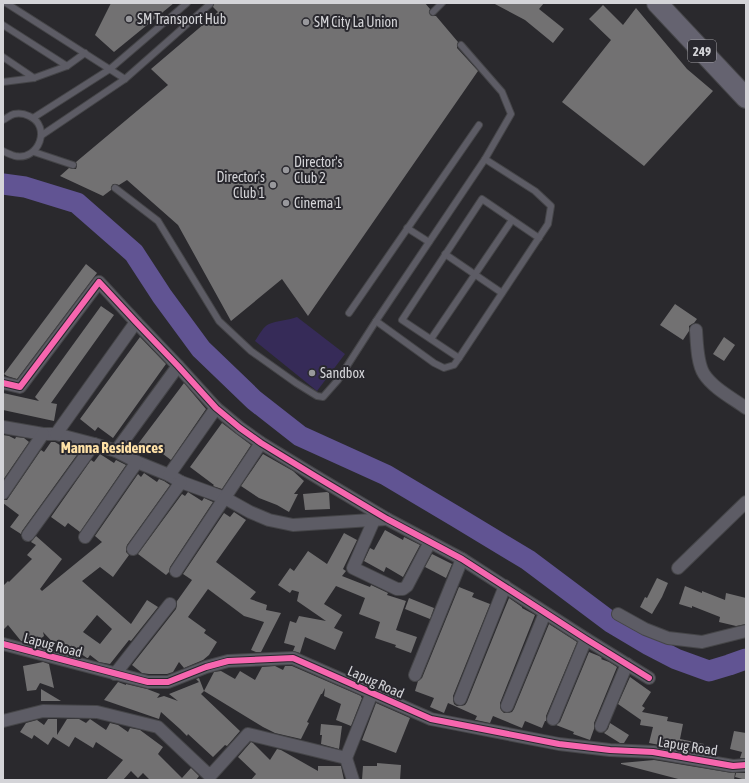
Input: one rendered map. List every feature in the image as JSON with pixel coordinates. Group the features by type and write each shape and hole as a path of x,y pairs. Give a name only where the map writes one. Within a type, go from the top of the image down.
{"highway":[{"name":"249","path":"657,3 746,98"}],"street":[{"path":"3,383 20,388 99,282 216,408 240,428 261,443 387,519 462,559 649,678"},
{"path":"56,434 136,322"},
{"path":"696,330 699,359 704,374 716,387 746,408"},
{"path":"116,451 178,366"},
{"path":"169,475 216,408"},
{"path":"3,427 43,434 56,434 116,451 137,462 169,475 180,482 225,498 250,512 269,520 293,526 387,519"},
{"path":"3,493 43,434"},
{"path":"176,571 261,443"},
{"path":"28,535 94,444"},
{"path":"85,537 137,462"},
{"path":"133,549 180,482"},
{"path":"678,568 746,502"},
{"path":"374,520 353,568 397,589 403,589 407,586 430,542"},
{"path":"415,676 462,559"},
{"path":"460,699 506,586"},
{"path":"115,674 170,604"},
{"path":"507,706 545,613"},
{"path":"618,614 645,629 668,638 702,642 746,631"},
{"path":"553,720 586,639"},
{"name":"Lapug Road","path":"3,644 148,682 168,682 206,667 228,661 293,658 431,719 559,744 610,750 653,752 733,766 746,765"},
{"path":"601,726 627,664"},
{"path":"353,780 346,758 372,693"},
{"path":"3,721 43,711 97,712 158,727 212,778 248,734 346,758"}],"lane":[{"path":"6,3 125,79"},
{"path":"34,118 110,69 187,3"},
{"path":"433,12 442,3"},
{"path":"42,134 125,79 210,4"},
{"path":"4,27 67,66"},
{"path":"115,188 158,221 219,321 251,351 296,383 317,396 323,397 338,380 485,159 511,114 502,92 461,45"},
{"path":"3,82 34,78 67,66 85,53"},
{"path":"3,57 34,78"},
{"path":"3,120 15,114 24,114 34,118 40,125 42,134 40,144 34,152 25,156 16,156 3,151"},
{"path":"349,313 479,125"},
{"path":"34,152 73,165"},
{"path":"376,322 434,363 444,368 454,365 459,358 548,224 551,206 535,191 485,159"},
{"path":"459,358 402,320 445,254 482,199 539,238"},
{"path":"431,339 512,220"},
{"path":"407,228 429,242"},
{"path":"445,254 502,293"}],"shaded area":[{"name":"Sandbox","path":"297,317 345,354 317,391 255,341 267,325"}],"building":[{"name":"SM Transport Hub","path":"111,3 174,3 114,52 95,35"},
{"path":"214,3 425,3 430,9 430,15 436,16 458,42 457,48 478,71 308,316 282,279 231,321 178,225 127,180 119,185 113,184 111,190 103,196 60,176 69,168 76,169 76,162 168,85 151,69 218,12 213,7"},
{"path":"493,3 544,3 539,9 564,29 553,43 525,20"},
{"path":"603,5 623,25 636,8 687,69 713,91 644,166 562,102 611,40 589,19"},
{"path":"86,264 97,273 17,379 4,374"},
{"path":"675,304 697,319 689,326 689,331 683,340 660,325"},
{"path":"101,306 114,315 51,403 57,404 54,421 3,410 3,393 39,401 35,397"},
{"path":"140,337 166,364 113,438 98,427 95,431 80,419"},
{"path":"724,337 735,345 724,361 713,354"},
{"path":"184,383 206,409 171,460 155,448 151,454 138,444"},
{"path":"222,423 251,445 222,489 213,486 214,485 190,467"},
{"path":"3,435 15,439 16,437 24,438 29,442 3,480"},
{"path":"51,442 55,442 66,449 69,445 79,452 21,534 10,527 19,515 3,503 3,500 7,500 41,450 44,452"},
{"path":"100,454 114,463 116,460 126,465 80,532 68,523 65,527 51,517 91,460 94,462"},
{"path":"263,454 293,471 304,481 294,494 298,494 289,512 277,505 259,498 241,486"},
{"path":"144,473 157,482 159,479 170,485 127,545 126,552 129,555 113,577 100,567 82,581 131,624 147,600 158,607 131,641 129,640 110,664 99,662 90,655 87,658 71,647 65,652 62,652 43,632 44,636 34,644 21,641 8,625 3,630 3,586 32,559 27,555 36,545 31,542 36,536 62,559 40,589 42,591 102,542 95,536 138,474 141,477","holes":["97,615 112,629 100,644 83,632"]},
{"path":"188,492 202,501 204,498 213,502 166,575 138,554 182,494 185,496"},
{"path":"329,493 330,509 305,510 303,494"},
{"path":"234,512 246,520 216,562 256,592 250,599 267,605 266,610 281,613 261,652 251,650 264,622 244,616 208,589 188,617 206,630 204,633 217,642 209,655 203,660 184,668 179,662 173,672 167,674 142,673 132,665 176,609 177,601 192,580 183,574 224,513 230,517"},
{"path":"385,530 403,540 404,537 420,545 403,577 386,567 384,572 364,561 370,548 374,550"},
{"path":"344,533 357,540 343,569 346,571 342,576 370,587 371,585 388,593 387,595 406,601 396,630 417,637 411,653 395,647 396,645 375,638 380,622 359,614 365,598 336,586 324,604 342,615 334,628 343,632 335,650 305,637 300,653 293,651 295,646 284,643 290,621 296,623 299,616 326,621 297,601 299,592 292,590 290,593 278,585 290,568 294,571 308,551 327,564"},
{"path":"432,554 452,564 446,578 425,567"},
{"path":"657,578 668,583 652,614 640,607 645,597 647,598"},
{"path":"685,586 725,600 726,593 746,598 746,624 736,626 719,622 720,617 692,606 692,608 679,604"},
{"path":"459,587 474,593 472,597 490,604 453,696 454,704 457,706 465,705 467,702 509,598 522,608 535,615 500,703 501,710 504,713 512,712 514,709 549,624 577,642 542,728 525,721 522,728 493,716 490,723 475,720 477,716 448,703 444,713 430,707 434,698 415,691 418,681 422,678"},
{"path":"409,598 434,608 430,619 405,609"},
{"path":"589,652 617,667 594,723 594,729 590,740 573,734 574,732 556,725 560,722"},
{"path":"43,662 49,664 54,688 40,683 36,690 27,691 23,666"},
{"path":"275,666 283,670 285,666 292,666 361,696 362,698 351,726 336,720 341,704 324,696 325,688 307,722 309,723 301,739 275,733 204,691 214,672 221,671 235,679 240,671 255,680 262,667"},
{"path":"630,677 651,692 642,706 645,708 642,712 668,717 667,721 683,724 680,739 704,744 702,753 649,743 653,727 640,725 641,720 618,704"},
{"path":"199,678 204,691 201,694 240,731 227,746 225,745 213,757 161,712 159,719 104,700 118,682 147,689 160,694 157,698 164,696 178,701 169,694 199,682 196,679"},
{"path":"41,689 61,701 41,701"},
{"path":"376,703 410,718 396,753 362,740"},
{"path":"48,719 57,719 57,735 67,719 79,719 86,723 90,719 106,730 110,723 118,725 128,732 130,728 140,730 163,747 158,754 182,778 191,768 199,776 196,780 150,780 143,773 138,778 131,771 123,780 106,780 123,760 96,742 93,748 75,737 69,747 53,737 48,745 34,735 32,739 20,732 26,723 37,720 44,725"},
{"path":"610,723 629,735 624,743 620,743 604,733 608,729"},
{"path":"321,724 342,726 339,749 321,744"},
{"path":"734,731 746,733 746,758 740,758 742,752 730,749"},
{"path":"251,742 270,760 277,749 318,771 318,766 341,766 344,780 251,780 256,774 238,757"},
{"path":"654,760 735,773 734,780 682,780 621,764"},
{"path":"377,763 401,765 400,780 362,780 363,766 377,766"},
{"path":"736,773 746,773 746,780 735,777"}],"waterway":[{"path":"3,184 25,187 77,203 134,253 162,296 201,349 254,400 300,436 386,475 528,560 612,623 676,659 709,671 746,659"}],"cycle path":[{"path":"3,383 20,387 99,282 216,408 240,428 261,443 387,519 462,559 649,678"},
{"path":"3,644 148,682 168,682 206,667 228,661 293,658 431,719 559,744 610,750 653,752 733,766 746,765"}],"place":[{"name":"SM Transport Hub","path":"129,19"},
{"name":"SM City La Union","path":"306,22"},
{"name":"Director's Club 2","path":"286,170"},
{"name":"Director's Club 1","path":"273,185"},
{"name":"Cinema 1","path":"286,203"},
{"name":"Sandbox","path":"312,373"}],"district":[{"name":"Manna Residences","path":"112,447"}]}
